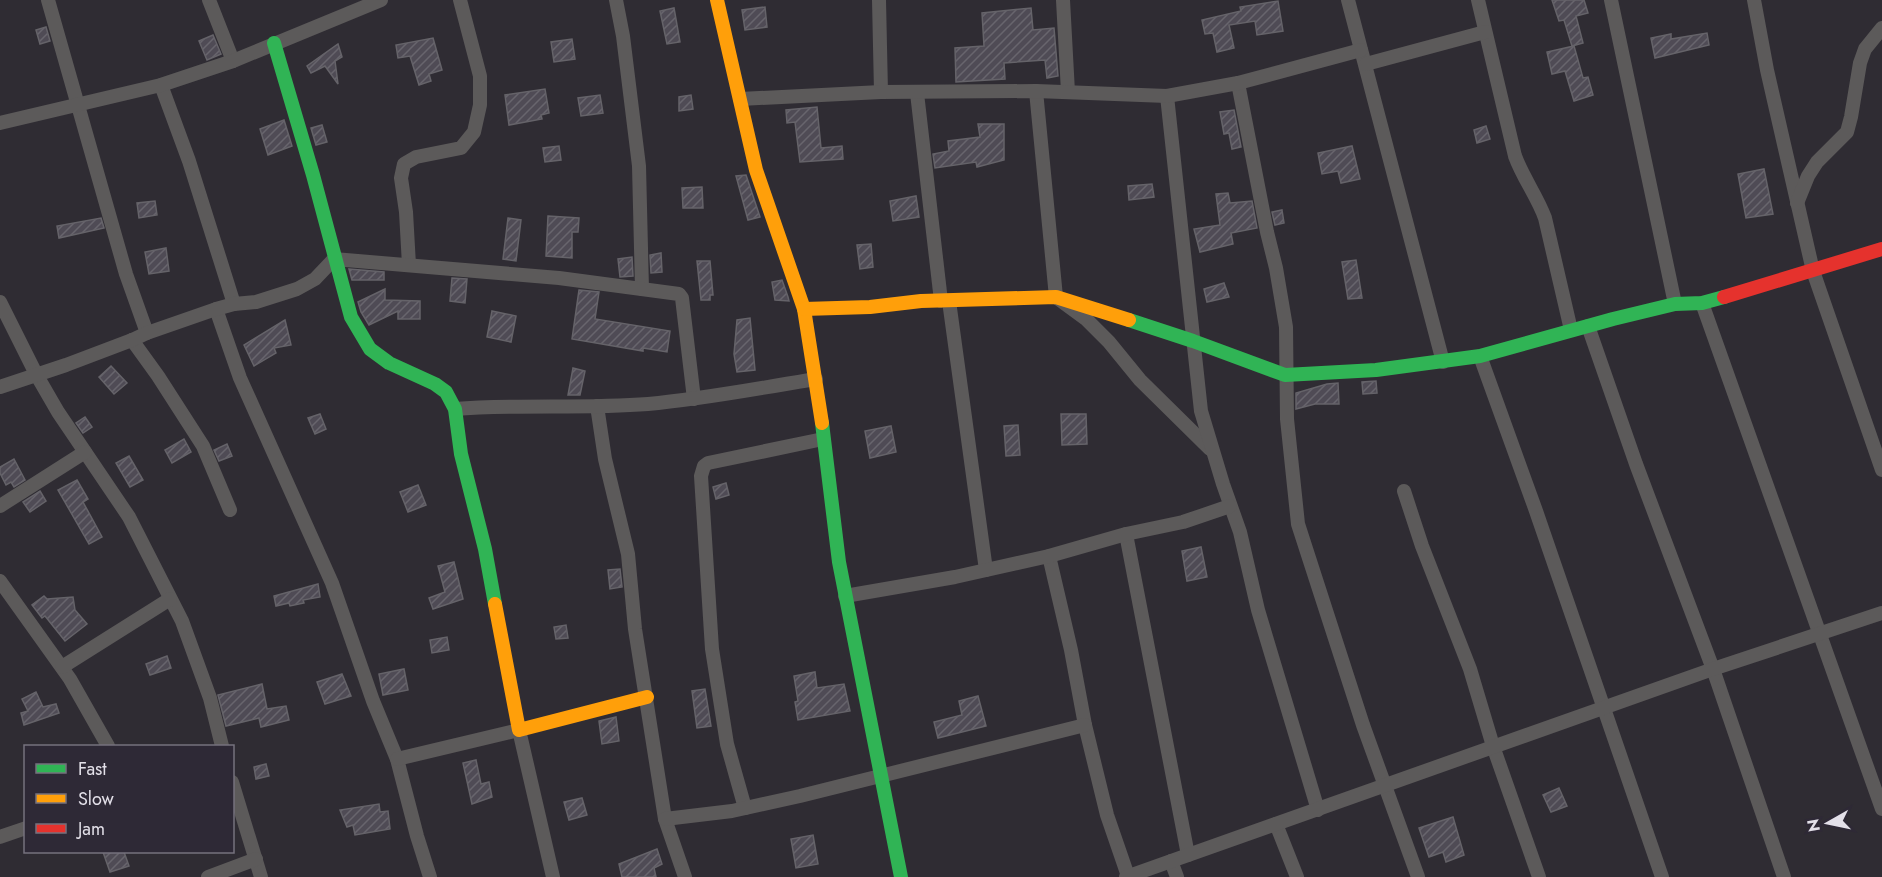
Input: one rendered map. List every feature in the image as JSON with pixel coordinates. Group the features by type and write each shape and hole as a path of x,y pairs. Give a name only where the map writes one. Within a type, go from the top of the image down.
{"street":[{"path":"48,0 126,274 147,333"},
{"path":"209,0 233,61"},
{"path":"0,123 161,85 233,61 352,5 381,0"},
{"path":"409,266 406,212 401,178 404,164 416,157 461,148 474,132 480,105 480,76 460,0"},
{"path":"616,0 625,47 639,166 642,289"},
{"path":"717,0 756,170 804,309 816,379 822,439 845,596 901,877"},
{"path":"879,0 881,92"},
{"path":"1063,0 1068,92"},
{"path":"1348,0 1443,362"},
{"path":"1478,0 1515,156 1545,218 1571,330"},
{"path":"1611,0 1675,304"},
{"path":"1754,0 1813,271 1882,470"},
{"path":"1797,203 1808,176 1817,162 1846,132 1851,117 1860,63 1865,49 1882,28"},
{"path":"1366,64 1485,32"},
{"path":"274,43 313,175 351,317 370,349 389,363 435,384 446,392 455,409 461,454 485,549 519,730 553,877"},
{"path":"740,99 881,92 1036,91 1167,96 1238,83 1361,50"},
{"path":"1238,83 1286,327 1285,375 1288,436 1298,524 1384,786 1418,877"},
{"path":"161,85 189,161 234,304"},
{"path":"1036,91 1056,297 1086,319 1109,342 1140,380 1212,452"},
{"path":"918,93 945,301 986,570"},
{"path":"1167,96 1201,411 1212,452 1240,532 1258,610 1318,810"},
{"path":"804,309 1056,297 1193,341 1285,375 1376,370 1480,356 1675,304 1702,303 1882,249"},
{"path":"334,259 559,278 679,294 682,298 694,399"},
{"path":"0,387 216,309 234,304 256,302 297,289 315,279 334,259"},
{"path":"0,302 36,374 129,518 170,599 196,657 210,698 222,745"},
{"path":"1702,303 1882,809"},
{"path":"216,309 240,378 332,583 373,701 397,759 430,877"},
{"path":"1588,326 1636,464 1713,669 1784,877"},
{"path":"132,340 203,446 230,510"},
{"path":"1480,356 1662,877"},
{"path":"455,409 503,406 597,406 694,399 816,379"},
{"path":"597,406 605,459 628,554 635,629 665,819 685,877"},
{"path":"745,808 727,744 712,649 701,476 704,466 708,463 822,439"},
{"path":"0,506 85,452"},
{"path":"1404,490 1422,546 1470,669 1493,746 1539,877"},
{"path":"845,596 1049,556 1126,534 1183,522 1230,506"},
{"path":"1126,534 1188,855"},
{"path":"1049,556 1071,650 1085,725 1107,815 1127,877 1713,669 1882,613"},
{"path":"0,580 62,667 107,745"},
{"path":"62,667 170,599"},
{"path":"397,759 647,697"},
{"path":"665,819 745,808 800,796 1085,725"},
{"path":"234,788 261,877"},
{"path":"1276,824 1297,877"},
{"path":"0,837 24,829"},
{"path":"208,877 256,859"},
{"path":"1171,861 1176,877"}],"building":[{"path":"1552,0 1584,0 1588,13 1576,16 1583,43 1572,46 1564,20 1559,21"},
{"path":"1278,1 1283,31 1257,35 1255,21 1229,25 1234,48 1217,52 1213,33 1205,34 1202,20 1241,11 1240,7"},
{"path":"765,7 767,27 745,30 742,10"},
{"path":"674,8 680,42 667,44 660,11"},
{"path":"1031,8 1033,30 1054,28 1058,76 1047,78 1045,60 1004,63 1005,79 956,82 955,48 984,46 982,13"},
{"path":"46,27 50,41 40,44 36,30"},
{"path":"1707,33 1709,45 1655,58 1651,38 1671,34 1671,39"},
{"path":"213,35 221,54 207,60 199,41"},
{"path":"433,38 442,70 429,74 431,81 419,85 410,56 398,58 396,45"},
{"path":"572,39 575,59 554,62 551,42"},
{"path":"338,44 342,57 335,61 338,84 325,66 311,73 307,66"},
{"path":"1574,46 1583,78 1588,77 1593,95 1574,101 1565,71 1552,74 1547,52"},
{"path":"545,89 549,113 541,115 542,119 509,125 505,95"},
{"path":"600,95 603,113 581,116 578,98"},
{"path":"691,95 693,109 679,111 679,97"},
{"path":"817,107 821,148 842,146 843,159 800,162 795,122 787,123 786,110"},
{"path":"1234,110 1241,147 1232,149 1229,133 1224,134 1220,112"},
{"path":"284,120 292,146 268,155 260,129"},
{"path":"978,124 1004,124 1004,160 977,167 976,162 935,168 933,154 949,151 948,141 980,137"},
{"path":"322,125 327,142 316,145 311,128"},
{"path":"1486,126 1490,139 1477,143 1474,130"},
{"path":"559,146 561,160 545,162 543,148"},
{"path":"1352,146 1360,179 1341,183 1338,171 1322,174 1318,153"},
{"path":"1764,169 1773,214 1746,218 1738,174"},
{"path":"746,175 760,217 748,220 736,176"},
{"path":"1152,184 1154,197 1129,200 1128,186"},
{"path":"702,187 703,208 683,208 682,188"},
{"path":"1228,193 1230,203 1252,201 1257,228 1231,233 1233,244 1200,252 1194,229 1220,225 1216,194"},
{"path":"916,196 919,217 893,221 890,201"},
{"path":"155,201 157,215 139,218 137,203"},
{"path":"1282,210 1284,223 1275,225 1272,212"},
{"path":"548,216 579,218 578,232 572,232 572,258 546,256"},
{"path":"101,218 104,228 59,238 57,226"},
{"path":"508,218 521,220 516,261 503,259"},
{"path":"871,244 873,267 860,269 857,245"},
{"path":"166,248 169,271 149,274 145,252"},
{"path":"661,253 662,272 651,273 650,255"},
{"path":"632,257 633,276 620,277 618,259"},
{"path":"1356,260 1362,298 1348,299 1342,262"},
{"path":"697,261 710,261 713,295 710,295 710,300 701,300"},
{"path":"349,269 384,272 384,280 352,280"},
{"path":"452,278 467,279 465,303 450,301"},
{"path":"782,280 789,301 775,300 772,282"},
{"path":"1224,283 1229,297 1207,302 1204,289"},
{"path":"385,289 385,300 420,301 420,319 398,319 398,311 369,325 358,302"},
{"path":"579,290 599,292 595,319 670,331 667,352 643,348 643,351 572,339"},
{"path":"492,311 516,316 511,342 487,337"},
{"path":"750,318 755,370 737,372 734,354 737,320"},
{"path":"285,320 291,345 274,348 276,353 254,366 244,345"},
{"path":"111,366 127,383 114,394 99,377"},
{"path":"573,368 585,371 580,395 568,395"},
{"path":"1376,381 1377,393 1363,394 1362,382"},
{"path":"1338,383 1339,404 1315,404 1296,409 1296,393"},
{"path":"320,414 326,429 315,434 308,418"},
{"path":"1061,414 1086,414 1087,444 1062,445"},
{"path":"85,417 92,427 83,433 76,423"},
{"path":"1018,425 1020,455 1006,456 1004,426"},
{"path":"891,426 896,452 870,458 865,431"},
{"path":"184,439 191,452 172,463 165,450"},
{"path":"227,444 232,456 219,461 214,450"},
{"path":"129,456 143,480 130,487 116,463"},
{"path":"14,459 25,480 14,487 11,482 6,485 0,473 0,467"},
{"path":"77,480 88,499 83,502 102,537 89,544 58,490"},
{"path":"726,483 729,495 716,499 713,487"},
{"path":"418,485 426,505 408,512 400,492"},
{"path":"40,491 46,501 30,512 23,502"},
{"path":"1201,547 1207,577 1187,581 1182,551"},
{"path":"454,562 463,599 433,609 429,598 445,592 438,566"},
{"path":"620,569 622,587 610,589 608,570"},
{"path":"318,584 320,597 303,600 304,603 290,606 289,603 276,606 274,596"},
{"path":"44,596 47,599 73,597 75,610 87,624 65,641 45,616 42,618 32,605"},
{"path":"566,625 568,638 556,639 554,627"},
{"path":"447,637 449,650 432,653 430,640"},
{"path":"167,656 171,668 150,675 146,664"},
{"path":"404,669 408,690 383,695 379,674"},
{"path":"815,672 817,688 844,684 850,711 798,720 794,676"},
{"path":"342,674 351,696 325,704 317,682"},
{"path":"262,684 267,709 286,706 289,720 261,727 259,718 226,726 218,695"},
{"path":"705,689 711,726 697,728 692,691"},
{"path":"36,692 43,707 56,704 59,713 24,725 21,713 28,711 22,699"},
{"path":"978,696 986,726 938,738 934,722 962,715 959,701"},
{"path":"616,717 619,741 602,744 599,721"},
{"path":"476,760 481,784 489,782 492,797 472,804 463,763"},
{"path":"266,764 269,776 256,779 254,767"},
{"path":"1559,788 1567,806 1551,812 1543,795"},
{"path":"582,798 587,815 569,820 564,802"},
{"path":"379,804 380,812 388,811 390,829 355,835 353,825 347,827 340,810"},
{"path":"1453,817 1464,855 1446,862 1443,852 1429,857 1419,828"},
{"path":"813,835 818,864 796,868 791,839"},
{"path":"657,849 662,864 654,868 656,877 622,877 619,864"},
{"path":"103,853 124,853 129,866 110,872"}],"traffic: fast":[{"path":"274,43 313,175 351,317 370,349 389,363 435,384 446,392 455,409 461,454 485,549 495,604"},
{"path":"1129,320 1285,375 1376,370 1480,356 1675,304 1702,303 1724,297"},
{"path":"822,423 839,562 901,877"}],"traffic: slow":[{"path":"717,0 756,170 804,309 822,423"},
{"path":"804,309 870,307 921,301 1056,297 1129,320"},
{"path":"495,604 519,730 647,697"}],"traffic: jam":[{"path":"1724,297 1882,249"}]}
